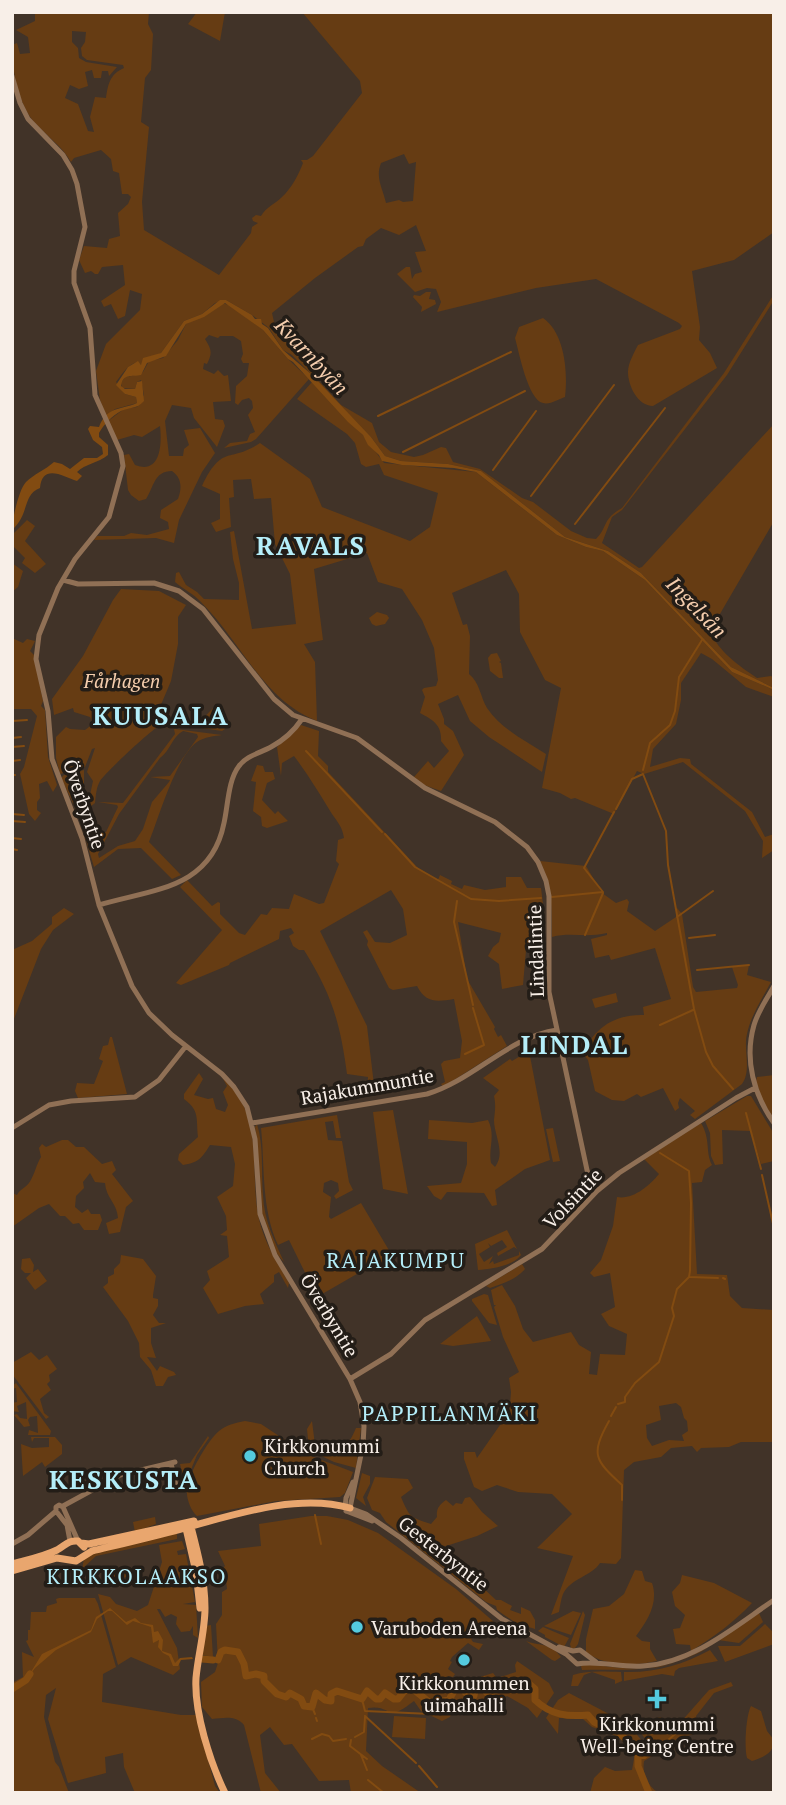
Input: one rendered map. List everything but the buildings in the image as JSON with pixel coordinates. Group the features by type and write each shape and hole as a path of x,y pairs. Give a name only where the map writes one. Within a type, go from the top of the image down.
{"main road":[{"path":"12,1564 45,1555 73,1542 89,1544 271,1508 347,1508"},
{"path":"12,1571 57,1558 76,1561 92,1551 188,1525"},
{"path":"188,1525 203,1579 205,1611 196,1683 198,1708 225,1793"},
{"path":"73,1542 85,1549 84,1555"},
{"path":"67,1559 63,1551 73,1542"}],"street":[{"name":"Överbyntie","path":"12,76 28,119 62,155 77,184 85,227 74,279 90,328 95,395 123,460 121,480 109,517 79,552 41,626 36,659 48,711 51,759 79,829 100,905 137,995 160,1024 222,1074 247,1107 255,1139 258,1204 271,1246 350,1379 360,1402 364,1426 363,1445 347,1508"},
{"name":"Lindalintie","path":"63,580 78,584 154,583 179,591 203,609 274,699 301,718 357,738 425,788 495,821 527,847 538,862 546,881 549,897 549,986 587,1170 597,1191"},
{"path":"100,905 174,886 207,861 220,839 237,768 246,759 283,740 301,718"},
{"path":"774,986 754,1026 751,1053 755,1088 774,1124"},
{"name":"Rajakummuntie","path":"251,1123 427,1094 452,1086 526,1038 557,1030"},
{"path":"12,1128 49,1105 130,1096 141,1092 159,1080 186,1046"},
{"name":"Volsintie","path":"350,1379 358,1377 391,1354 425,1320 542,1249 597,1191 629,1166 755,1088"},
{"path":"12,1544 60,1510 120,1475 173,1463 176,1486"},
{"name":"Gesterbyntie","path":"347,1508 401,1538 515,1628 571,1658"},
{"path":"60,1510 73,1542"},
{"path":"596,1662 580,1650 573,1651 571,1658 575,1664 596,1662 635,1667 676,1660 710,1643 774,1600"},
{"name":"Gesterbyntie","path":"491,1609 537,1636 573,1651"},
{"path":"582,1663 585,1655"}],"green space":[{"path":"35,12 149,12 148,24 153,34 151,70 145,78 141,122 149,127 142,202 144,230 219,275 251,233 252,227 258,223 252,218 261,216 285,194 299,172 303,163 301,160 313,156 362,93 360,81 302,12 774,12 774,232 734,260 692,271 700,327 699,340 710,353 717,368 653,406 638,399 632,389 628,377 629,365 638,345 680,329 682,326 679,323 596,279 536,288 437,312 441,302 436,289 427,288 415,292 397,274 406,267 410,267 412,279 415,274 422,272 415,252 426,251 416,225 399,235 381,228 366,239 363,246 315,278 272,313 274,322 303,356 318,365 312,375 283,350 269,328 226,300 215,303 202,314 184,321 161,353 141,365 138,362 128,367 116,382 125,394 136,397 137,403 115,409 106,416 100,400 96,371 106,344 140,310 142,294 130,290 125,316 118,319 111,304 104,307 101,301 125,285 123,265 102,267 98,274 91,271 85,273 79,260 84,246 107,248 109,239 120,236 118,213 131,197 122,194 119,173 113,171 111,159 101,150 74,158 71,162 26,109 15,77 12,45 17,43 20,54 30,53 28,37 16,30 35,21","holes":["72,31 86,32 81,48 82,56 87,60 123,65 124,68 110,80 106,98 95,97 90,117 94,132 88,131 78,104 65,98 70,85 79,89 88,86 85,72 92,70 94,78 101,78 102,71 108,71 109,76 117,67 86,62 79,58 78,48 72,42","404,154 409,164 416,162 413,201 386,203 379,179 379,168 381,163"]},
{"path":"197,12 225,12 220,41 188,24"},
{"path":"431,292 429,299 435,300 436,304 421,312 422,307 413,297"},
{"path":"774,294 774,300 727,375 622,510 612,517 602,543 639,568 642,567 774,424 774,521 710,631 724,652 743,668 757,678 774,678 774,688 731,667 641,573 608,551 565,537 481,471 448,464 401,461 385,456 371,437 313,378 341,405 372,423 379,442 391,452 414,457 441,447 446,448 453,462 480,469 522,498 533,502 571,531 596,539 608,519 622,508 724,373"},
{"path":"222,303 232,306 263,330 309,379 256,439 224,448 230,443 247,441 250,434 255,432 248,415 253,408 252,401 249,398 238,405 235,403 236,386 247,376 249,363 243,363 241,359 241,341 233,336 218,338 209,335 205,339 211,353 203,369 214,374 218,370 224,376 228,375 231,401 213,402 215,419 223,420 225,426 217,447 194,418 191,408 172,405 165,421 169,456 183,456 184,449 189,445 184,430 200,428 215,453 202,472 179,520 174,543 156,538 94,540 97,536 124,536 131,533 147,535 169,529 168,522 160,518 161,510 178,499 178,477 172,471 161,474 146,499 139,501 128,490 124,455 129,454 135,465 144,467 155,462 160,449 160,426 142,437 134,435 117,440 108,421 124,409 137,407 144,395 141,380 137,382 135,389 122,388 121,383 125,377 143,372 149,361 163,358 178,340 186,324"},
{"path":"543,318 556,333 560,343 566,377 565,397 551,403 543,403 533,394 515,338 519,327"},
{"path":"312,382 363,435 384,463 476,472 557,535 603,551 645,580 732,672 774,690 774,697 746,687 701,653 681,683 676,724 653,749 650,767 680,758 690,759 691,764 752,812 765,837 774,834 774,850 762,858 763,841 745,811 683,762 644,774 637,771 614,814 542,788 561,688 545,680 520,632 519,594 506,570 452,593 463,625 467,624 470,636 469,674 487,708 499,722 546,754 542,772 470,721 458,695 438,704 444,724 453,731 464,755 441,791 424,785 414,777 428,761 434,768 449,751 441,741 436,724 420,713 425,697 422,690 436,686 438,680 434,648 422,620 402,589 378,582 367,553 314,569 323,640 304,644 315,662 317,721 298,712 267,685 216,618 198,599 175,582 176,573 179,572 186,585 204,599 239,600 239,583 230,532 234,531 252,629 296,624 290,574 275,544 271,498 254,499 251,479 233,480 234,497 229,498 231,527 216,532 211,523 220,519 220,494 202,486 216,464 227,456 241,453 260,443 310,479 322,507 410,541 430,527 438,493 384,475 379,464 366,467 361,464 355,443 347,434 297,399"},
{"path":"27,520 35,526 25,541 46,564 35,573 22,563 25,558 12,545 12,535"},
{"path":"12,563 23,571 18,587 12,592"},
{"name":"Fårhagen","path":"121,589 159,591 186,605 178,617 178,644 171,681 152,726 222,735 200,740 182,760 149,842 181,875 172,879 141,848 118,849 94,867 78,814 61,778 84,770 84,793 90,795 93,781 87,772 95,748 92,749 85,767 60,774 56,758 56,737 66,727 85,730 93,724 90,717 74,712 73,708 54,715 52,699 83,656","holes":["158,727 174,729 175,734 123,803 98,802 118,807 106,832 98,833 86,825 84,815 95,803 100,781 128,752","183,731 197,734 198,737 170,776 150,777 170,780 152,802 143,829 135,841 118,846 99,858 98,854 119,814"]},
{"path":"377,612 389,618 385,624 372,624 369,618"},
{"path":"12,638 23,643 27,639 35,641 30,651 34,655 43,701 41,706 45,710 48,757 57,785 53,792 47,781 39,784 37,810 41,813 35,821 29,814 20,774 37,716 31,709 12,709"},
{"path":"497,653 501,661 499,662 503,678 490,671 488,658"},
{"path":"213,708 214,714 223,722 225,729 222,731 195,727"},
{"path":"301,725 319,731 318,756 328,766 328,772 418,868 438,880 440,875 462,889 464,885 485,890 506,887 506,877 521,877 527,888 541,888 544,912 543,951 526,950 523,985 502,989 499,964 488,956 499,942 501,933 458,922 467,979 498,1037 501,1035 507,1046 443,1087 441,1084 445,1082 441,1064 460,1058 462,1041 454,999 432,1000 424,996 417,986 393,990 389,988 363,932 367,930 375,942 390,943 407,935 403,909 391,890 320,931 367,1026 374,1085 372,1090 367,1089 368,1077 347,1074 338,1024 328,995 304,950 293,946 289,936 294,933 291,928 280,931 279,939 229,965 181,985 176,983 222,930 180,887 187,880 212,906 220,903 220,914 239,933 245,935 261,914 267,915 272,908 289,909 294,894 319,904 324,903 339,864 336,861 338,840 344,838 340,825 294,756 282,763 281,776 277,747"},
{"path":"257,765 263,766 265,772 273,772 275,779 267,783 262,800 275,814 278,811 288,821 267,828 262,826 261,817 253,811 256,782 251,781"},
{"path":"540,861 586,866 602,893 616,903 627,899 627,911 655,931 676,917 677,908 682,914 696,992 737,988 732,967 749,965 747,975 771,982 749,1027 746,1040 747,1066 742,1084 695,1119 690,1115 695,1111 680,1098 679,1108 675,1111 663,1088 641,1097 637,1094 624,1101 612,1100 595,1091 588,1060 583,1054 593,1036 615,1020 644,1015 643,1007 671,999 655,948 611,960 609,955 595,958 591,939 607,933 552,937 549,889"},
{"path":"64,908 74,914 53,930 41,949 12,1024 12,950 32,941 52,924 52,917"},
{"path":"616,993 618,1002 595,1008 592,999"},
{"path":"110,1037 127,1094 78,1098 75,1091 77,1083 94,1084 103,1061 99,1059 103,1046 108,1045"},
{"path":"529,1051 550,1160 525,1169 495,1190 497,1205 492,1206 484,1193 447,1192 441,1200 434,1196 427,1186 461,1183 467,1164 467,1142 428,1139 429,1120 472,1123 488,1120 491,1131 491,1163 495,1167 500,1150 494,1126 494,1096 499,1090 483,1078 510,1059 512,1061"},
{"path":"199,1073 203,1079 194,1095 213,1098 216,1109 225,1112 228,1105 223,1092 227,1086 221,1075 236,1093 245,1110 253,1140 256,1204 261,1227 289,1283 288,1288 279,1272 274,1275 274,1282 260,1294 264,1304 218,1314 203,1288 210,1280 207,1271 229,1257 227,1236 220,1235 227,1230 226,1216 217,1197 233,1186 235,1164 231,1147 210,1145 202,1157 192,1163 183,1165 178,1160 179,1154 198,1137 195,1111 184,1099 184,1094"},
{"path":"774,1075 774,1119 763,1102 756,1081 757,1077"},
{"path":"751,1096 774,1134 774,1161 761,1164 751,1131 722,1130 723,1164 715,1165 711,1156 710,1133 705,1121"},
{"path":"393,1110 408,1194 383,1189 373,1112"},
{"path":"337,1115 341,1138 336,1138 333,1121 325,1122 328,1140 342,1141 349,1182 353,1190 336,1199 334,1196 339,1191 338,1183 331,1180 324,1183 323,1192 331,1197 329,1217 331,1219 361,1203 390,1252 386,1261 369,1267 317,1297 289,1240 278,1245 273,1231 266,1202 261,1128"},
{"path":"701,1123 712,1165 705,1170 702,1182 692,1183 697,1274 727,1275 730,1296 742,1308 774,1310 774,1442 741,1442 729,1447 701,1448 697,1452 692,1446 671,1448 661,1457 634,1462 624,1470 621,1558 616,1564 600,1563 571,1584 563,1594 559,1612 551,1615 573,1556 537,1548 572,1514 552,1494 518,1492 497,1485 482,1491 474,1487 464,1459 464,1452 475,1452 477,1458 500,1425 509,1418 509,1378 519,1372 503,1337 491,1290 502,1285 515,1306 523,1329 533,1342 571,1332 579,1345 591,1352 589,1374 597,1375 600,1354 625,1355 627,1334 609,1326 601,1314 615,1307 610,1273 594,1277 590,1273 601,1260 613,1226 617,1197 635,1194 659,1174 644,1159","holes":["676,1403 681,1407 688,1431 682,1435 684,1441 669,1440 652,1446 647,1438 646,1425 661,1420 659,1406"]},
{"path":"257,1124 265,1213 284,1262 274,1248 262,1216 255,1127"},
{"path":"553,1128 560,1161 553,1162 546,1129"},
{"path":"68,1140 76,1147 84,1147 102,1164 112,1161 116,1170 112,1174 133,1201 126,1207 120,1232 109,1234 106,1223 118,1218 116,1208 107,1193 105,1183 95,1182 90,1173 83,1182 84,1188 76,1196 75,1207 82,1213 88,1209 91,1214 100,1214 102,1220 98,1230 84,1230 79,1223 73,1224 65,1216 60,1216 49,1204 12,1227 12,1193 17,1195 29,1183 41,1157 39,1148 42,1144 46,1147"},
{"path":"507,1230 517,1249 514,1247 498,1256 497,1253 507,1247 502,1240 491,1246 488,1243 490,1247 479,1254 484,1262 493,1256 489,1264 519,1255 519,1251 521,1255 507,1264 478,1270 475,1244"},
{"path":"121,1255 143,1259 156,1276 153,1298 158,1299 158,1306 153,1315 159,1323 166,1323 151,1328 151,1343 156,1358 147,1357 157,1371 160,1366 176,1375 168,1377 163,1386 156,1386 151,1370 140,1357 139,1343 128,1321 103,1287 108,1283 108,1277 114,1274"},
{"path":"30,1258 34,1265 33,1272 38,1269 47,1281 35,1290 26,1278 31,1273 25,1273 21,1269 22,1259"},
{"path":"522,1264 525,1269 514,1278 490,1288 486,1286"},
{"path":"484,1294 488,1295 497,1325 489,1323 472,1301"},
{"path":"477,1316 491,1341 453,1346 440,1344"},
{"path":"31,1352 39,1360 47,1355 57,1369 49,1375 50,1381 47,1384 51,1390 40,1399 44,1413 49,1417 46,1419 12,1374 12,1363"},
{"path":"16,1383 51,1431 50,1435 28,1435 29,1430 38,1433 37,1416 30,1417 30,1426 24,1427 14,1415 27,1419 26,1402 17,1406 19,1412 12,1411 12,1403 17,1402 16,1388 12,1389"},
{"path":"245,1421 261,1424 306,1454 353,1472 345,1493 340,1497 276,1501 197,1516 191,1508 187,1493 194,1468 209,1442 219,1431"},
{"path":"312,1421 318,1450 332,1450 346,1445 356,1428 361,1428 356,1468 334,1462 309,1450 307,1429"},
{"path":"208,1436 185,1484 180,1464 190,1463"},
{"path":"31,1437 55,1437 62,1445 62,1454 45,1467 42,1462 23,1476 21,1444 32,1448 49,1447 49,1438 34,1438 32,1442"},
{"path":"362,1473 370,1476 370,1484 363,1497 366,1506 356,1498"},
{"path":"375,1477 408,1479 413,1488 401,1497 407,1509 415,1518 431,1524 437,1517 438,1507 446,1500 453,1506 456,1503 462,1504 465,1498 470,1497 498,1526 440,1548 496,1600 512,1606 510,1610 521,1614 521,1607 530,1611 535,1620 535,1629 516,1623 497,1610 496,1606 486,1602 386,1522 380,1513 372,1510 367,1498"},
{"path":"311,1516 348,1520 378,1533 456,1589 494,1622 487,1635 479,1634 471,1639 483,1644 479,1650 468,1643 452,1657 448,1669 455,1674 445,1680 451,1686 493,1673 497,1678 516,1672 517,1661 549,1683 554,1693 537,1718 528,1708 507,1696 489,1701 457,1700 450,1717 442,1721 421,1711 414,1701 393,1713 368,1708 366,1751 382,1766 421,1793 351,1793 349,1780 319,1781 292,1744 284,1745 270,1727 260,1735 265,1773 281,1793 261,1793 244,1725 234,1718 212,1719 202,1707 201,1682 215,1672 218,1663 216,1624 222,1615 222,1592 227,1589 225,1571 222,1569 225,1566 218,1551 261,1546 259,1524"},
{"path":"155,1517 156,1524 135,1532 133,1522"},
{"path":"177,1533 177,1539 96,1556 82,1569 84,1559 94,1552"},
{"path":"182,1541 185,1549 177,1551 178,1555 186,1554 195,1602 183,1604 196,1605 198,1638 193,1635 193,1626 190,1631 181,1632 176,1624 177,1617 171,1614 165,1617 160,1609 157,1609 177,1648 180,1669 173,1675 131,1657 118,1665 98,1594 137,1611 148,1605 162,1562 159,1545"},
{"path":"142,1567 114,1584 111,1574"},
{"path":"635,1570 642,1571 645,1581 652,1583 654,1590 653,1605 648,1618 636,1636 642,1641 650,1642 650,1649 657,1661 639,1664 611,1663 594,1657 586,1652 593,1609 609,1606 624,1594"},
{"path":"682,1575 714,1583 752,1603 723,1629 691,1651 690,1645 676,1644 673,1629 680,1628 685,1615 675,1606 672,1592 680,1583"},
{"path":"95,1598 98,1604 116,1667 103,1674 102,1702 196,1715 215,1786 220,1793 135,1793 124,1767 123,1753 105,1757 106,1773 68,1783 48,1719 56,1688 46,1695 44,1717 55,1762 69,1793 12,1793 12,1683 23,1677 22,1652 34,1657 26,1641 31,1612 46,1612 47,1606 57,1603 56,1599"},
{"path":"573,1611 581,1613 571,1635 544,1626"},
{"path":"583,1611 585,1615 578,1644 571,1648 570,1644"},
{"path":"759,1613 763,1622 739,1643 718,1640"},
{"path":"765,1624 774,1633 774,1644 725,1662 718,1646 740,1646"},
{"path":"211,1625 213,1657 202,1655 205,1626"},
{"path":"543,1627 569,1638 564,1647 538,1631"},
{"path":"526,1641 553,1649 561,1657 552,1660"},
{"path":"710,1650 718,1661 679,1668 674,1676 662,1674 624,1681 624,1672 668,1667"},
{"path":"586,1664 646,1668 582,1670 581,1666"},
{"path":"592,1672 621,1672 622,1681 615,1684 615,1680"},
{"path":"592,1672 584,1675 578,1686 571,1686 573,1675"},
{"path":"731,1682 733,1686 714,1693 696,1716 700,1732 677,1739 656,1753 640,1732 647,1726 657,1726 657,1718 661,1717 658,1725 663,1732 680,1723 709,1690"},
{"path":"569,1693 628,1724 654,1755 644,1761 644,1770 648,1783 659,1793 590,1793 594,1778 605,1767 615,1771 632,1770 635,1753 619,1736 592,1727 583,1719 559,1718 558,1734 546,1718 558,1700"},
{"path":"751,1706 761,1711 767,1731 774,1740 770,1751 752,1761 747,1758 746,1747"},
{"path":"394,1716 426,1718 425,1739 392,1737"}],"shaded area":[{"path":"220,300 226,300 255,319 261,319 283,350 311,374 371,437 385,456 401,461 448,464 481,471 565,537 608,551 641,573 731,667 774,690 732,672 645,580 603,551 557,535 476,472 382,461 363,435 263,330 225,303 204,317 186,324 166,356 147,363 141,375 124,379 121,386 125,389 135,389 137,382 142,381 144,401 108,420 99,433 99,437 108,445 108,455 77,472 82,476 77,481 54,473 45,476 12,530 18,498 29,479 54,462 70,469 84,458 97,458 103,454 102,447 93,440 88,429 90,426 99,427 110,412 137,403 136,397 125,394 116,385 128,367 138,361 141,365 143,358 161,353 184,321 202,314"},
{"path":"110,1608 126,1622 135,1618 141,1623 153,1625 154,1632 158,1631 163,1640 162,1651 171,1654 175,1663 180,1658 193,1659 181,1660 178,1666 173,1666 169,1656 163,1653 158,1647 159,1640 153,1643 151,1627 133,1621 127,1625 112,1611 108,1611 97,1619 91,1632 56,1650 35,1668 26,1680 42,1654 91,1630 96,1617"}],"waterway":[{"path":"378,416 511,352"},
{"path":"531,496 614,385"},
{"path":"403,452 525,391"},
{"path":"575,524 665,408"},
{"path":"493,470 536,411"},
{"name":"Ingelsån","path":"643,770 650,743 670,725 675,711 679,677 702,640"},
{"path":"12,721 27,720"},
{"path":"12,738 21,737"},
{"path":"12,747 24,746"},
{"path":"306,751 382,832"},
{"path":"12,761 20,760"},
{"path":"616,809 632,779 643,774 666,831 668,865 694,1009 706,1052 713,1066 733,1089"},
{"path":"552,897 603,892 584,868 614,812"},
{"path":"12,814 24,815"},
{"path":"12,821 25,822"},
{"path":"385,834 415,867 471,899 499,901 541,898"},
{"path":"12,838 21,839"},
{"path":"12,849 17,850"},
{"path":"677,917 713,891"},
{"path":"585,935 603,893"},
{"path":"457,901 454,922 473,1005"},
{"path":"689,938 715,935"},
{"path":"697,970 749,965"},
{"path":"465,1054 484,1045 473,1008"},
{"path":"660,1025 693,1010"},
{"path":"746,1113 761,1169"},
{"path":"618,1404 625,1402 625,1397 635,1383 659,1362 674,1316 672,1308 677,1289 689,1277 689,1171 660,1153"},
{"path":"762,1175 774,1228"},
{"path":"690,1277 718,1278"},
{"path":"611,1416 616,1407"},
{"path":"609,1421 599,1442 598,1456 601,1463 622,1485 622,1500"},
{"path":"315,1515 321,1544"},
{"path":"218,1660 221,1652 225,1650 238,1652 246,1676 264,1676 264,1681 277,1694 286,1697 290,1693 301,1699 304,1706 312,1707 316,1693 331,1701 331,1694 337,1691 362,1699 367,1691 376,1699 380,1699 385,1693 398,1699 405,1690 412,1688 430,1703 449,1700 456,1687 461,1685 465,1686 465,1692 471,1698 474,1696 476,1683 483,1680 486,1692 494,1696 496,1688 503,1682 506,1689 516,1687 521,1682 528,1683 535,1689 535,1700 547,1709 566,1715 588,1715 594,1722 620,1734 638,1751 638,1766 649,1793"},
{"path":"202,1659 213,1660"},
{"path":"12,1689 30,1674"},
{"path":"362,1699 365,1711 431,1714"},
{"path":"312,1707 315,1714"},
{"path":"365,1716 416,1763"},
{"path":"355,1737 364,1732 365,1717"},
{"path":"654,1752 687,1724"},
{"path":"312,1739 322,1734 333,1741 346,1739"},
{"path":"351,1740 350,1746 367,1759"},
{"path":"637,1758 645,1758 652,1752"},
{"path":"361,1755 367,1770"},
{"path":"419,1766 437,1787"},
{"path":"368,1780 384,1793"}],"place":[{"name":"Kirkkonummi Church","path":"250,1456"},
{"name":"Varuboden Areena","path":"357,1627"},
{"name":"Kirkkonummen uimahalli","path":"464,1660"},
{"name":"Kirkkonummi Well-being Centre","path":"657,1699"}],"district":[{"name":"RAVALS","path":"311,545"},
{"name":"KUUSALA","path":"161,715"},
{"name":"LINDAL","path":"575,1044"},
{"name":"RAJAKUMPU","path":"396,1260"},
{"name":"PAPPILANMÄKI","path":"450,1413"},
{"name":"KESKUSTA","path":"124,1479"},
{"name":"KIRKKOLAAKSO","path":"137,1576"}],"water label":[{"name":"Kvarnbyån","path":"312,356"}]}
